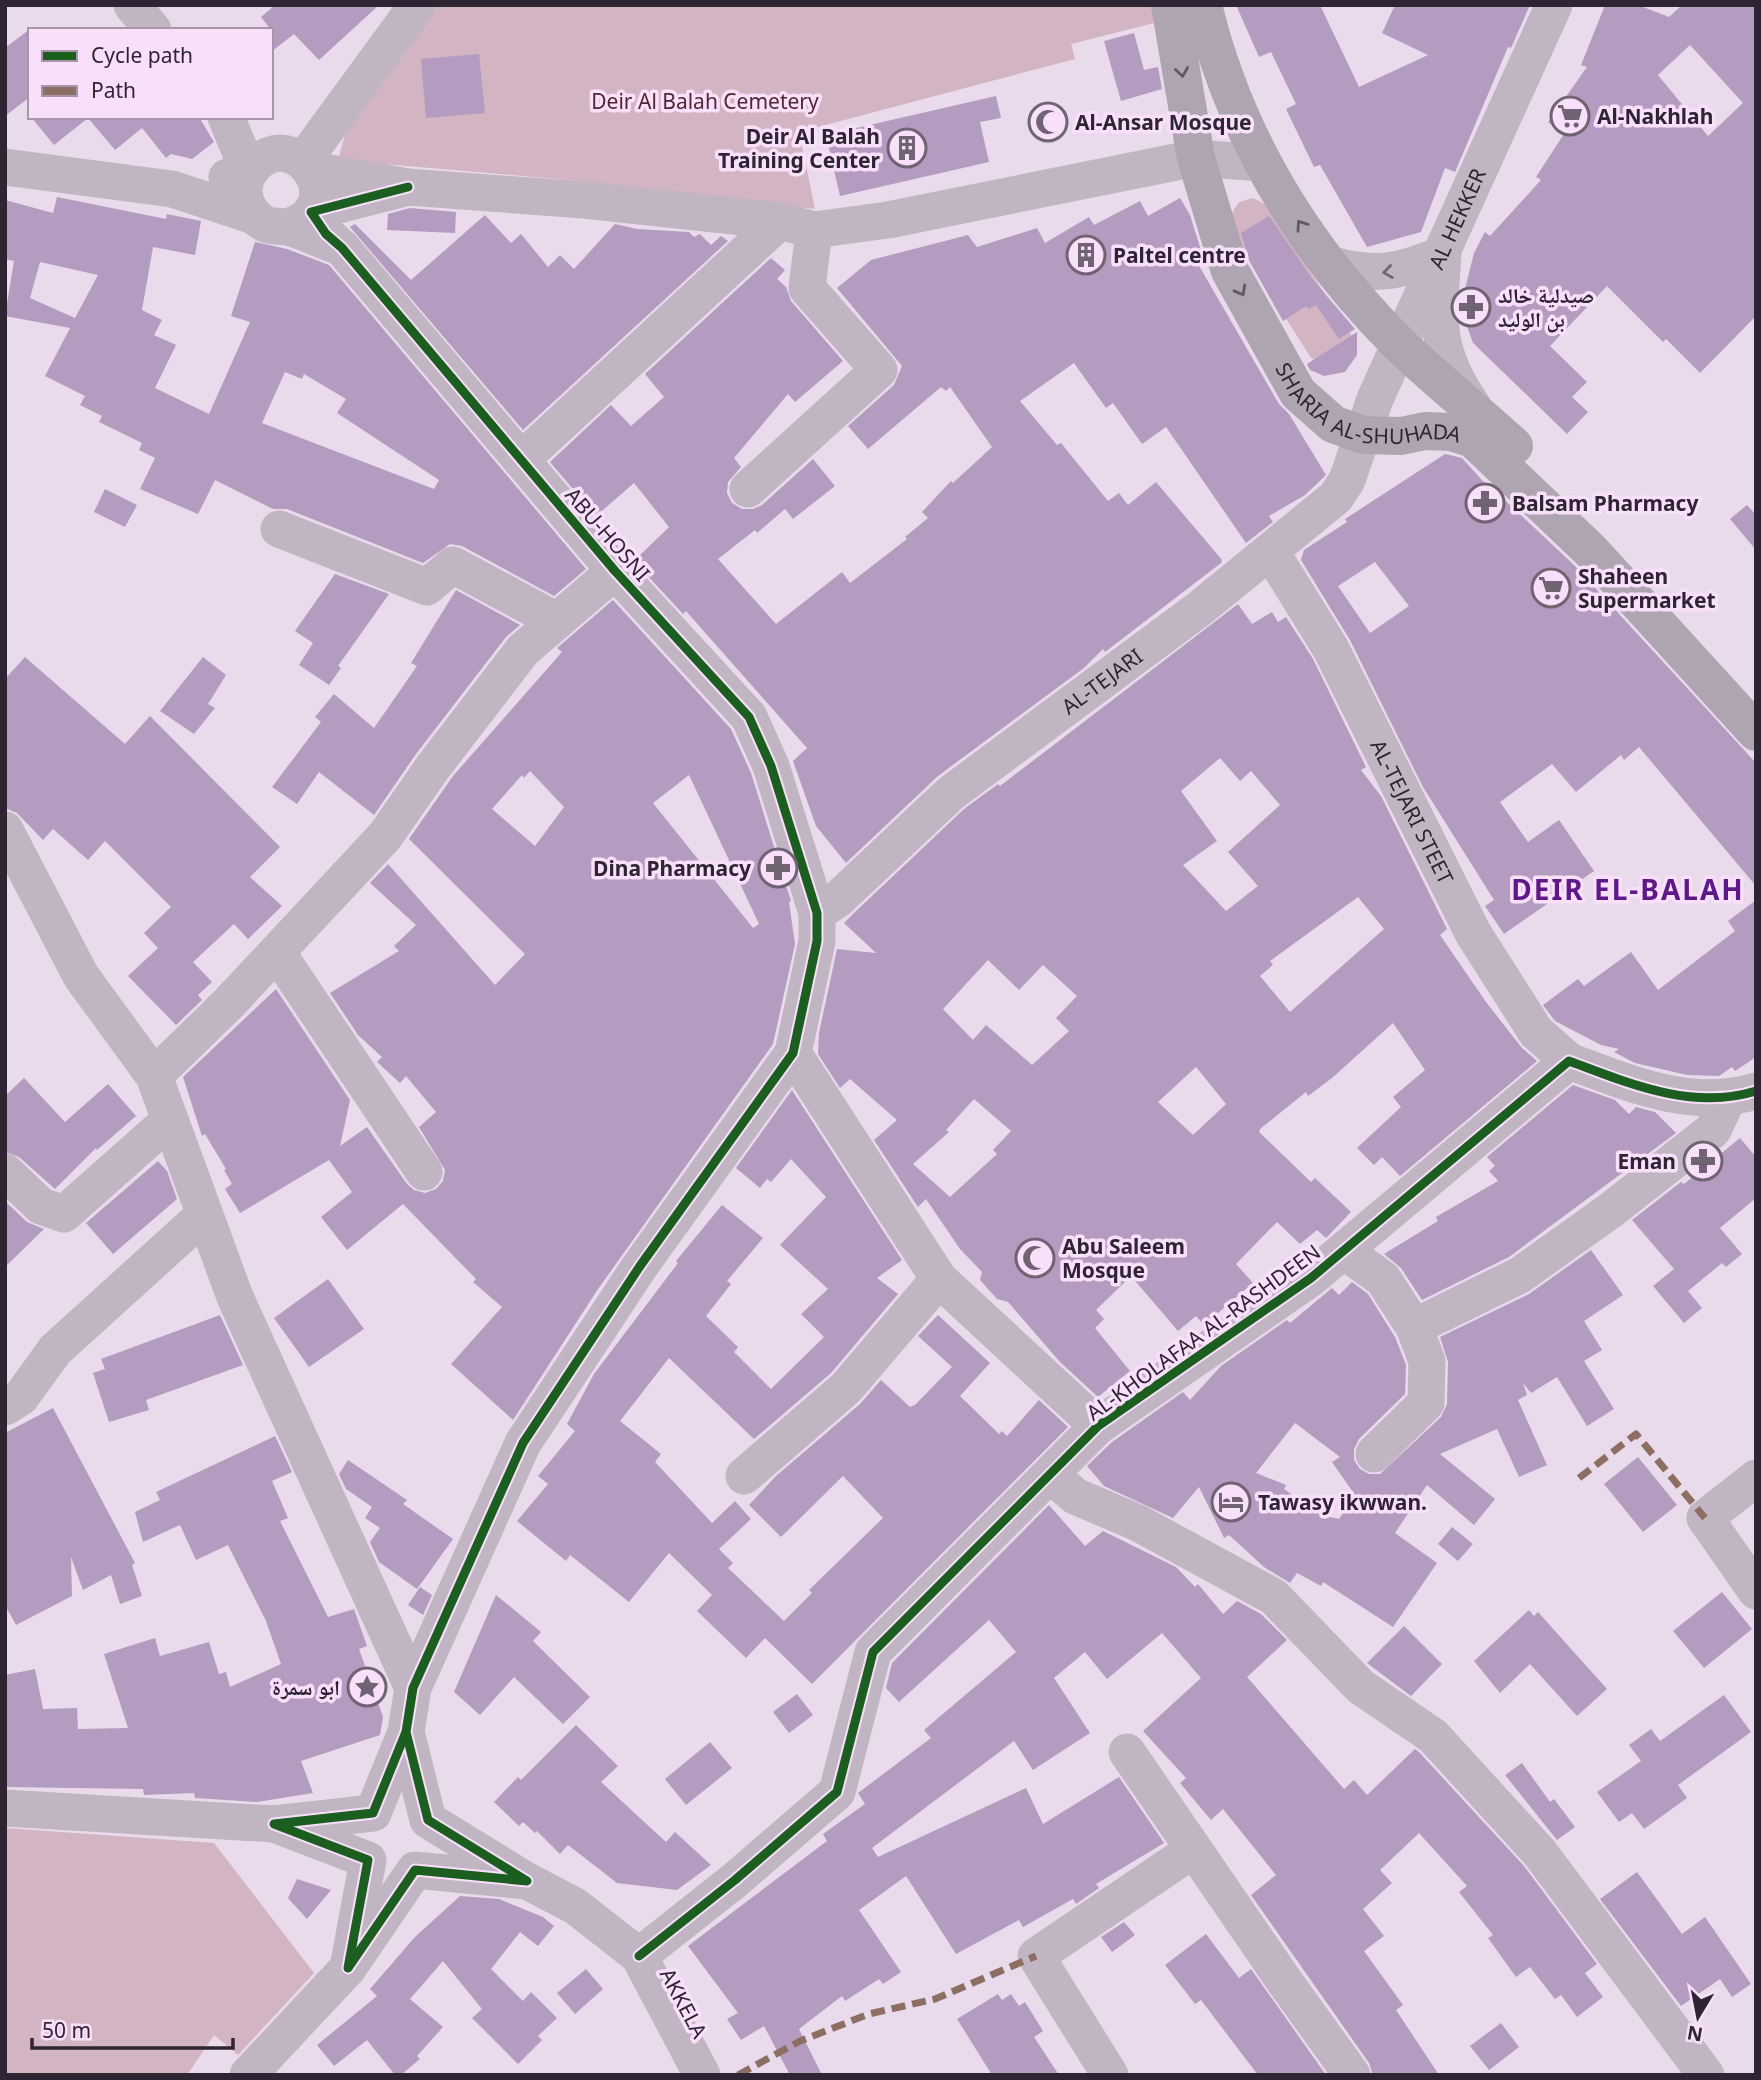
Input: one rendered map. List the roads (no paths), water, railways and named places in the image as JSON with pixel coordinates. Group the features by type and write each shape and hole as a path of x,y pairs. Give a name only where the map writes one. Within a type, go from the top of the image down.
{"main road":[{"name":"SHARIA AL-SHUHADA","path":"1170,5 1196,158 1230,271 1298,393 1333,424 1363,435 1401,436 1424,431 1451,432 1473,439 1591,551 1756,732"},
{"name":"SHARIA AL-SHUHADA","path":"1203,5 1239,118 1261,163 1270,181 1331,265 1401,345 1476,411 1642,571 1756,697"}],"street":[{"path":"132,5 151,28"},
{"path":"286,164 417,5"},
{"name":"AL HEKKER","path":"1363,435 1554,5"},
{"name":"ABU-HOSNI","path":"229,119 286,164 318,194 284,218"},
{"path":"236,119 286,164"},
{"path":"172,189 286,164 408,187 584,200 797,225 888,220 1196,158 1261,163"},
{"name":"ABU-HOSNI","path":"286,164 244,195 284,218 326,234 342,248 615,571 748,717 771,766 817,913 817,941 793,1053"},
{"path":"5,167 172,189 284,218 408,187"},
{"path":"521,460 797,225"},
{"path":"748,489 879,370 807,288 797,225"},
{"path":"1331,265 1380,274 1411,267 1443,254 1438,326 1448,365 1476,411"},
{"name":"AL-TEJARI","path":"817,913 838,899 951,793 1177,625 1336,497 1347,480 1363,435"},
{"path":"279,529 427,587 453,565 557,621"},
{"name":"AL-TEJARI STEET","path":"1271,552 1331,649 1492,966 1536,1032 1569,1061"},
{"path":"154,1076 277,952 385,836 433,767 523,650 615,571"},
{"path":"5,830 81,976 154,1076 235,1297 413,1688"},
{"path":"277,952 424,1172"},
{"path":"348,1968 368,1860 361,1840 363,1828 373,1813 407,1732 413,1688 523,1443 640,1266 793,1053 939,1279 1098,1426"},
{"path":"1569,1061 1668,1094 1695,1098 1742,1094"},
{"name":"AL-KHOLAFAA AL-RASHDEEN","path":"639,1956 735,1880 837,1792 873,1651 1052,1476 1098,1426 1344,1251 1569,1061"},
{"path":"1414,1327 1520,1275 1611,1210 1713,1130 1742,1094"},
{"path":"5,1172 41,1206 64,1214 170,1120"},
{"path":"5,1407 21,1397 55,1350 204,1215"},
{"path":"1344,1251 1383,1279 1414,1327 1427,1361 1426,1403 1374,1454"},
{"path":"744,1476 846,1388 939,1279"},
{"path":"1052,1476 1075,1496 1138,1523 1274,1597 1362,1687 1433,1736 1541,1853 1706,2075"},
{"path":"1756,1478 1705,1518 1756,1591"},
{"path":"248,2075 348,1968 415,1870 430,1855 433,1843 407,1732"},
{"path":"1127,1752 1352,2075"},
{"path":"5,1808 274,1824 373,1813 387,1804 399,1803 421,1811 428,1820"},
{"name":"AKKELA","path":"428,1820 527,1881 575,1906 639,1956 702,2075"},
{"path":"274,1824 368,1860 389,1874 415,1870 527,1881"},
{"path":"1110,2075 1036,1956 1193,1850"}],"place":[{"name":"Al-Nakhlah","path":"1570,116"},
{"name":"Al-Ansar Mosque","path":"1048,122"},
{"name":"Deir Al Balah Training Center","path":"907,148"},
{"name":"Paltel centre","path":"1086,255"},
{"name":"صيدلية خالد بن الوليد","path":"1471,307"},
{"name":"Balsam Pharmacy","path":"1485,503"},
{"name":"Shaheen Supermarket","path":"1551,588"},
{"name":"Dina Pharmacy","path":"778,868"},
{"name":"Eman","path":"1703,1161"},
{"name":"Abu Saleem Mosque","path":"1035,1258"},
{"name":"Tawasy ikwwan.","path":"1231,1502"},
{"name":"ابو سمرة","path":"367,1687"}],"district":[{"name":"DEIR EL-BALAH","path":"1628,889"}],"park label":[{"name":"Deir Al Balah Cemetery","path":"705,101"}]}
